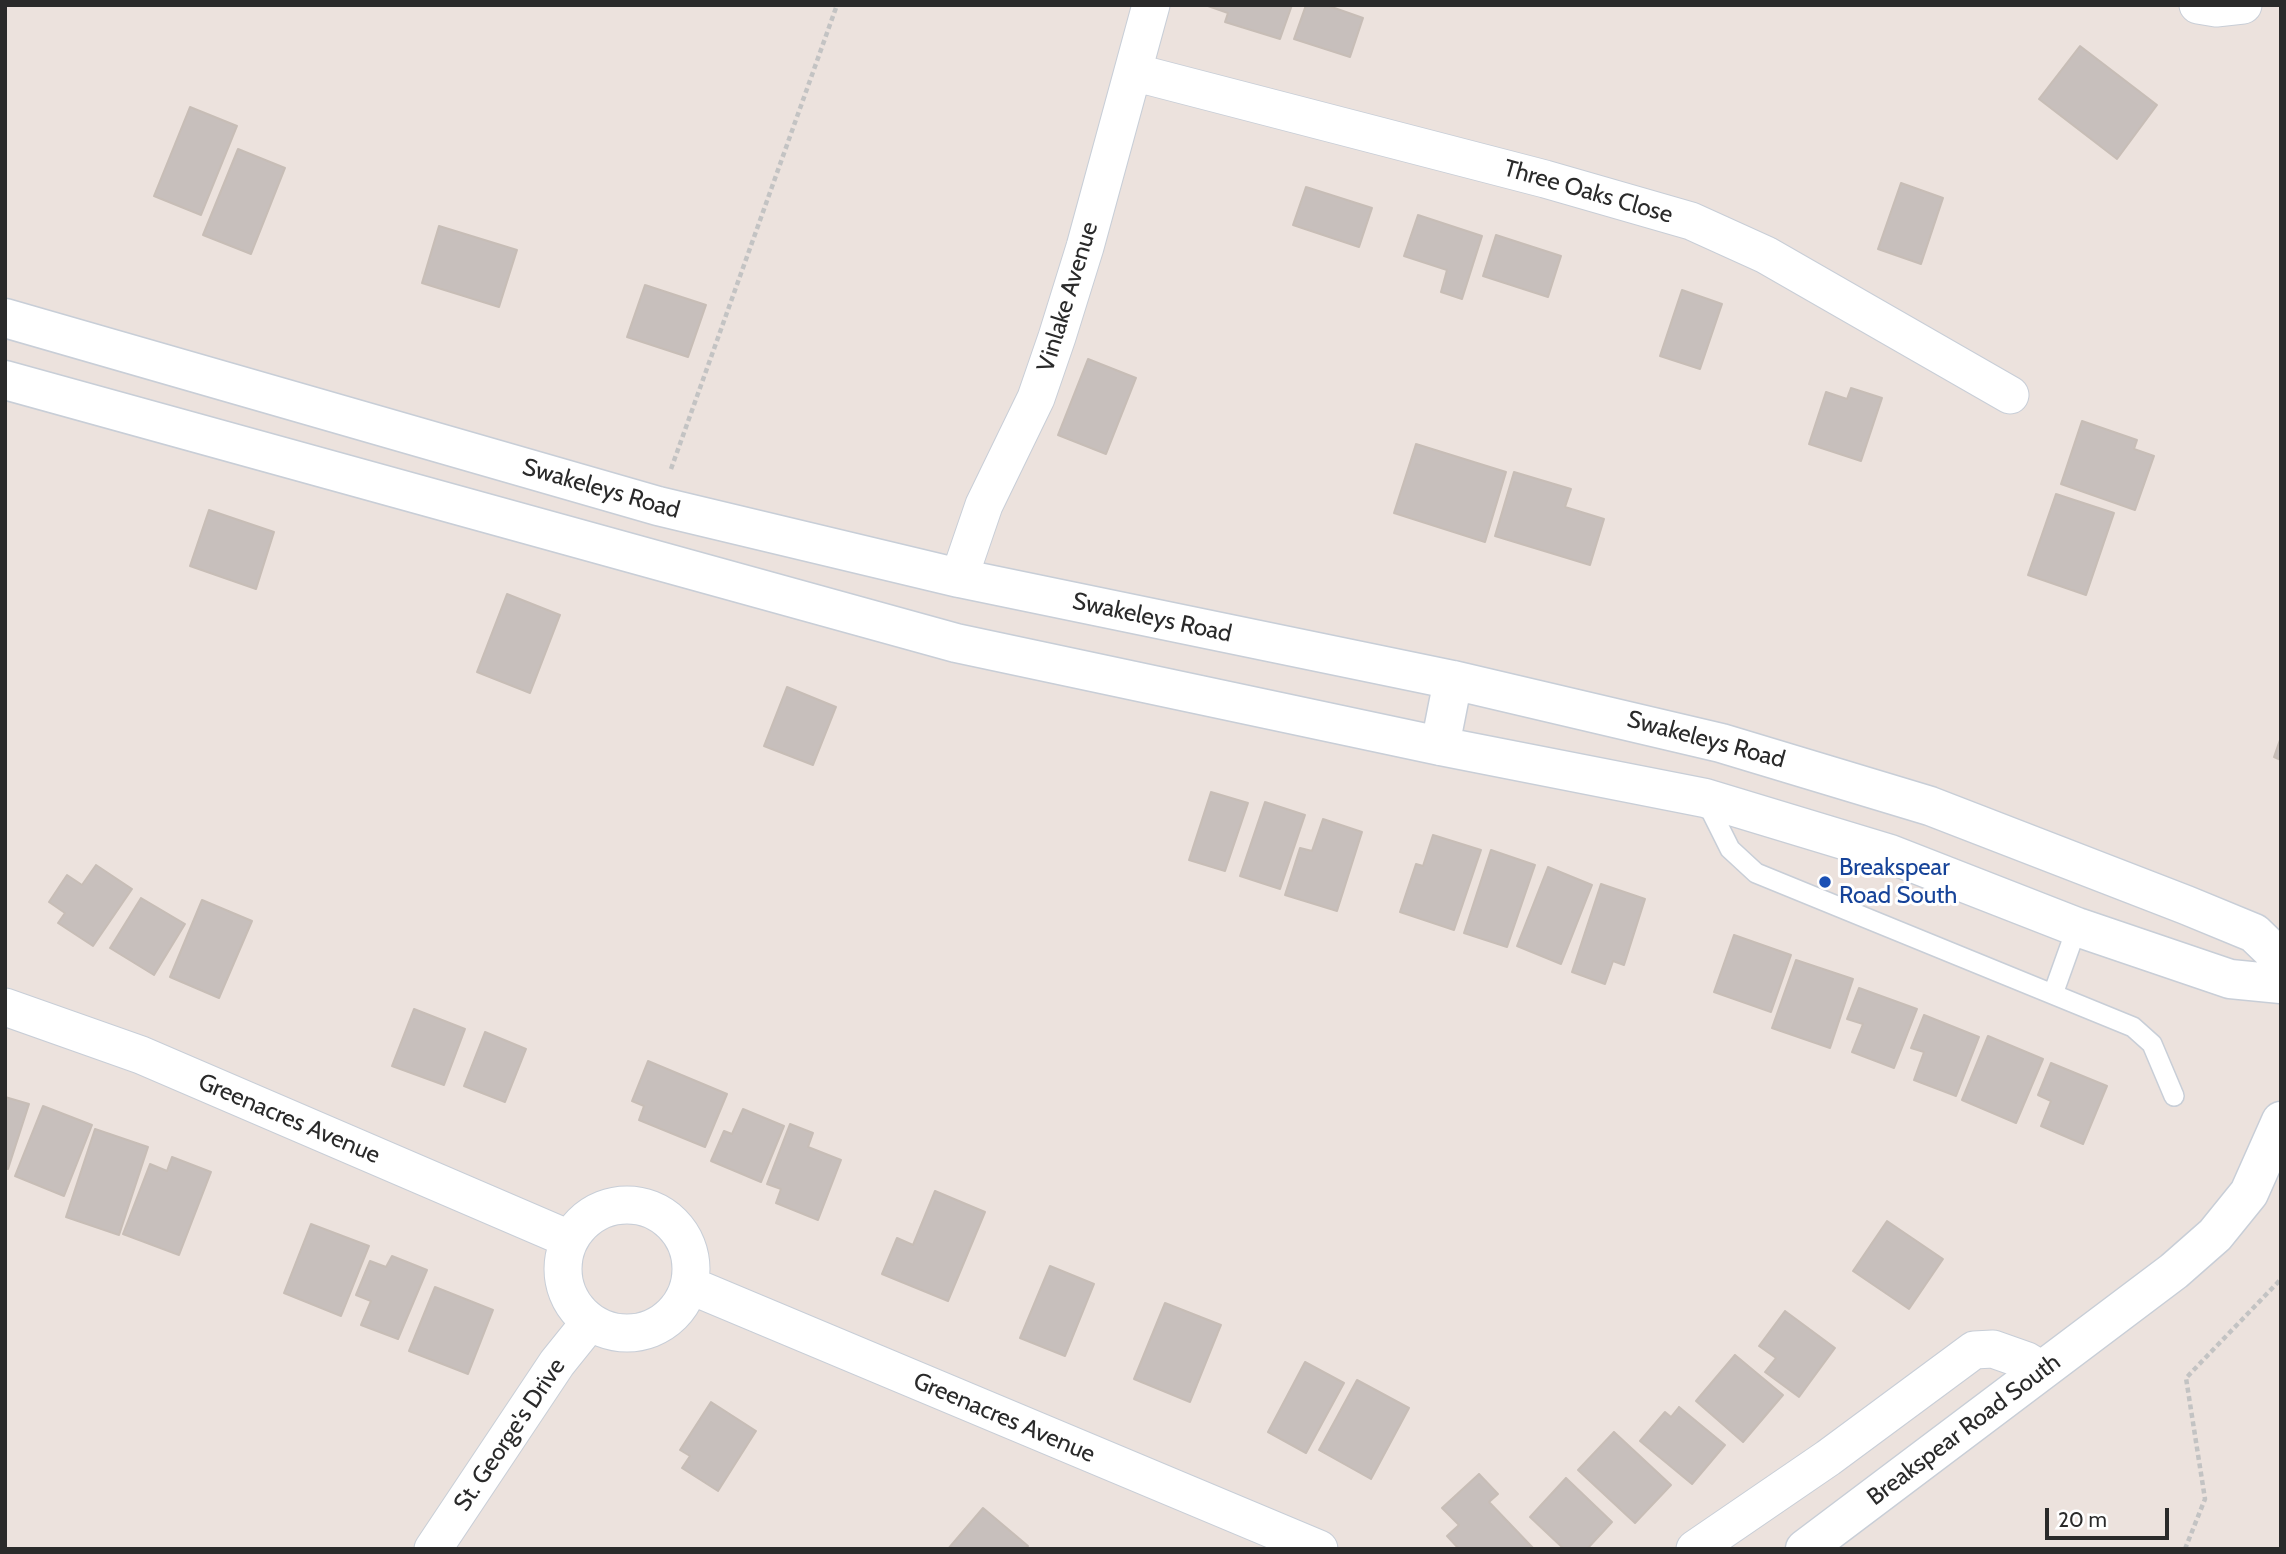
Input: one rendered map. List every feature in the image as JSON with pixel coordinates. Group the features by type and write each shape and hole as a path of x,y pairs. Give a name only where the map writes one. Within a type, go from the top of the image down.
{"main road":[{"name":"Swakeleys Road","path":"5,318 658,506 959,578 1453,680 1709,739 1930,806 2254,933 2281,960"},
{"path":"5,380 956,643 1440,746 1705,798 1890,854 2077,927 2230,979 2281,984"},
{"path":"1440,746 1453,680"},
{"name":"Breakspear Road South","path":"1805,1549 2174,1271 2215,1235 2249,1193 2281,1121"}],"street":[{"name":"Vinlake Avenue","path":"959,578 984,505 1036,398 1057,337 1152,5"},
{"path":"2198,5 2230,8 2243,5"},
{"name":"Three Oaks Close","path":"1133,72 1545,179 1691,221 1766,255 2010,395"},
{"name":"Greenacres Avenue","path":"5,1007 141,1055 569,1239"},
{"path":"622,1205 650,1208 666,1218 679,1231 688,1248 691,1267 689,1286 677,1308 657,1326 623,1333 590,1322 567,1293 562,1275 563,1257 569,1239 580,1224 595,1212 622,1205"},
{"name":"Greenacres Avenue","path":"689,1286 1320,1549"},
{"name":"St. George's Drive","path":"433,1549 557,1363 590,1322"},
{"path":"1695,1549 1828,1458 1974,1350 1993,1349 2027,1361 2042,1370"}],"lane":[{"path":"1705,798 1731,849 1756,873 2133,1027 2152,1044 2175,1096"},
{"path":"2053,994 2077,927"}],"path":[{"path":"658,506 837,5"},
{"path":"2185,1549 2205,1499 2186,1378 2281,1279"}],"building":[{"path":"1292,5 1280,39 1225,22 1228,13 1208,6"},
{"path":"1306,5 1326,5 1363,18 1350,57 1294,39"},
{"path":"2080,46 2157,105 2117,159 2039,99"},
{"path":"190,107 237,126 201,215 154,196"},
{"path":"238,149 285,168 251,254 203,235"},
{"path":"1901,183 1943,198 1921,264 1878,249"},
{"path":"1306,187 1372,208 1359,247 1293,225"},
{"path":"1418,215 1482,236 1462,299 1441,292 1447,270 1404,256"},
{"path":"439,226 517,250 499,307 422,283"},
{"path":"1496,235 1561,256 1548,297 1483,276"},
{"path":"645,285 706,305 688,357 627,337"},
{"path":"1682,290 1722,304 1700,369 1660,356"},
{"path":"1088,359 1136,378 1106,454 1058,435"},
{"path":"1851,388 1882,398 1861,461 1809,444 1826,392 1847,399"},
{"path":"2082,421 2137,440 2134,449 2154,456 2135,510 2061,484"},
{"path":"1416,444 1506,472 1485,542 1394,513"},
{"path":"1514,472 1571,489 1565,507 1604,519 1590,565 1495,536"},
{"path":"2056,494 2114,513 2086,595 2028,575"},
{"path":"209,510 274,532 256,589 190,566"},
{"path":"507,594 560,615 530,693 477,672"},
{"path":"787,687 836,707 813,765 764,746"},
{"path":"2281,737 2281,760 2274,757"},
{"path":"1211,792 1248,803 1225,871 1189,860"},
{"path":"1265,802 1305,815 1280,889 1240,876"},
{"path":"1323,819 1362,832 1337,911 1285,895 1300,848 1312,851"},
{"path":"1433,835 1481,850 1454,930 1400,912 1416,864 1423,866"},
{"path":"1491,850 1535,865 1507,947 1464,933"},
{"path":"96,865 132,889 93,946 58,923 65,913 49,902 67,875 82,885"},
{"path":"1548,867 1592,885 1561,964 1517,946"},
{"path":"1601,884 1645,899 1624,965 1613,961 1605,984 1572,972"},
{"path":"141,898 185,924 154,975 110,948"},
{"path":"202,900 252,921 219,998 170,977"},
{"path":"1734,935 1791,955 1771,1012 1714,992"},
{"path":"1796,960 1853,979 1830,1048 1772,1028"},
{"path":"1859,988 1917,1009 1894,1068 1852,1052 1863,1024 1847,1019"},
{"path":"414,1009 465,1029 444,1085 392,1066"},
{"path":"1924,1015 1979,1037 1956,1096 1914,1080 1924,1052 1911,1048"},
{"path":"485,1032 526,1049 505,1102 464,1086"},
{"path":"1988,1036 2043,1059 2016,1123 1962,1100"},
{"path":"648,1061 727,1094 705,1147 639,1120 644,1106 632,1101"},
{"path":"2051,1063 2107,1086 2083,1144 2041,1126 2051,1101 2038,1095"},
{"path":"5,1097 29,1104 8,1169 5,1168"},
{"path":"43,1106 92,1125 64,1196 15,1176"},
{"path":"743,1109 784,1126 761,1182 711,1161 724,1131 732,1134"},
{"path":"790,1124 813,1133 808,1147 841,1160 818,1220 776,1203 781,1189 767,1184"},
{"path":"95,1129 148,1147 119,1235 66,1217"},
{"path":"172,1157 211,1172 179,1255 123,1234 150,1164 167,1171"},
{"path":"935,1191 985,1212 948,1301 882,1274 897,1238 913,1245"},
{"path":"1887,1221 1943,1259 1909,1309 1853,1271"},
{"path":"311,1224 369,1246 341,1316 284,1293"},
{"path":"392,1256 427,1270 398,1339 361,1325 371,1301 356,1295 370,1261 386,1267"},
{"path":"1050,1266 1094,1284 1065,1356 1020,1338"},
{"path":"435,1287 493,1310 468,1374 409,1351"},
{"path":"1165,1303 1221,1325 1190,1402 1134,1379"},
{"path":"1785,1311 1835,1348 1799,1397 1765,1372 1776,1358 1759,1346"},
{"path":"1735,1355 1783,1395 1743,1442 1696,1401"},
{"path":"1305,1362 1344,1383 1306,1453 1268,1432"},
{"path":"1357,1380 1409,1408 1371,1479 1319,1450"},
{"path":"711,1402 756,1431 718,1491 682,1468 690,1456 680,1450"},
{"path":"1679,1407 1725,1445 1692,1484 1640,1441 1665,1412 1671,1417"},
{"path":"1614,1432 1671,1485 1635,1523 1578,1470"},
{"path":"1479,1474 1498,1494 1489,1502 1534,1549 1459,1549 1447,1536 1459,1525 1442,1508"},
{"path":"1566,1478 1612,1522 1587,1549 1564,1549 1530,1517"},
{"path":"983,1508 1028,1546 1025,1549 948,1549"}],"place":[{"name":"Breakspear Road South","path":"1825,882"}]}
